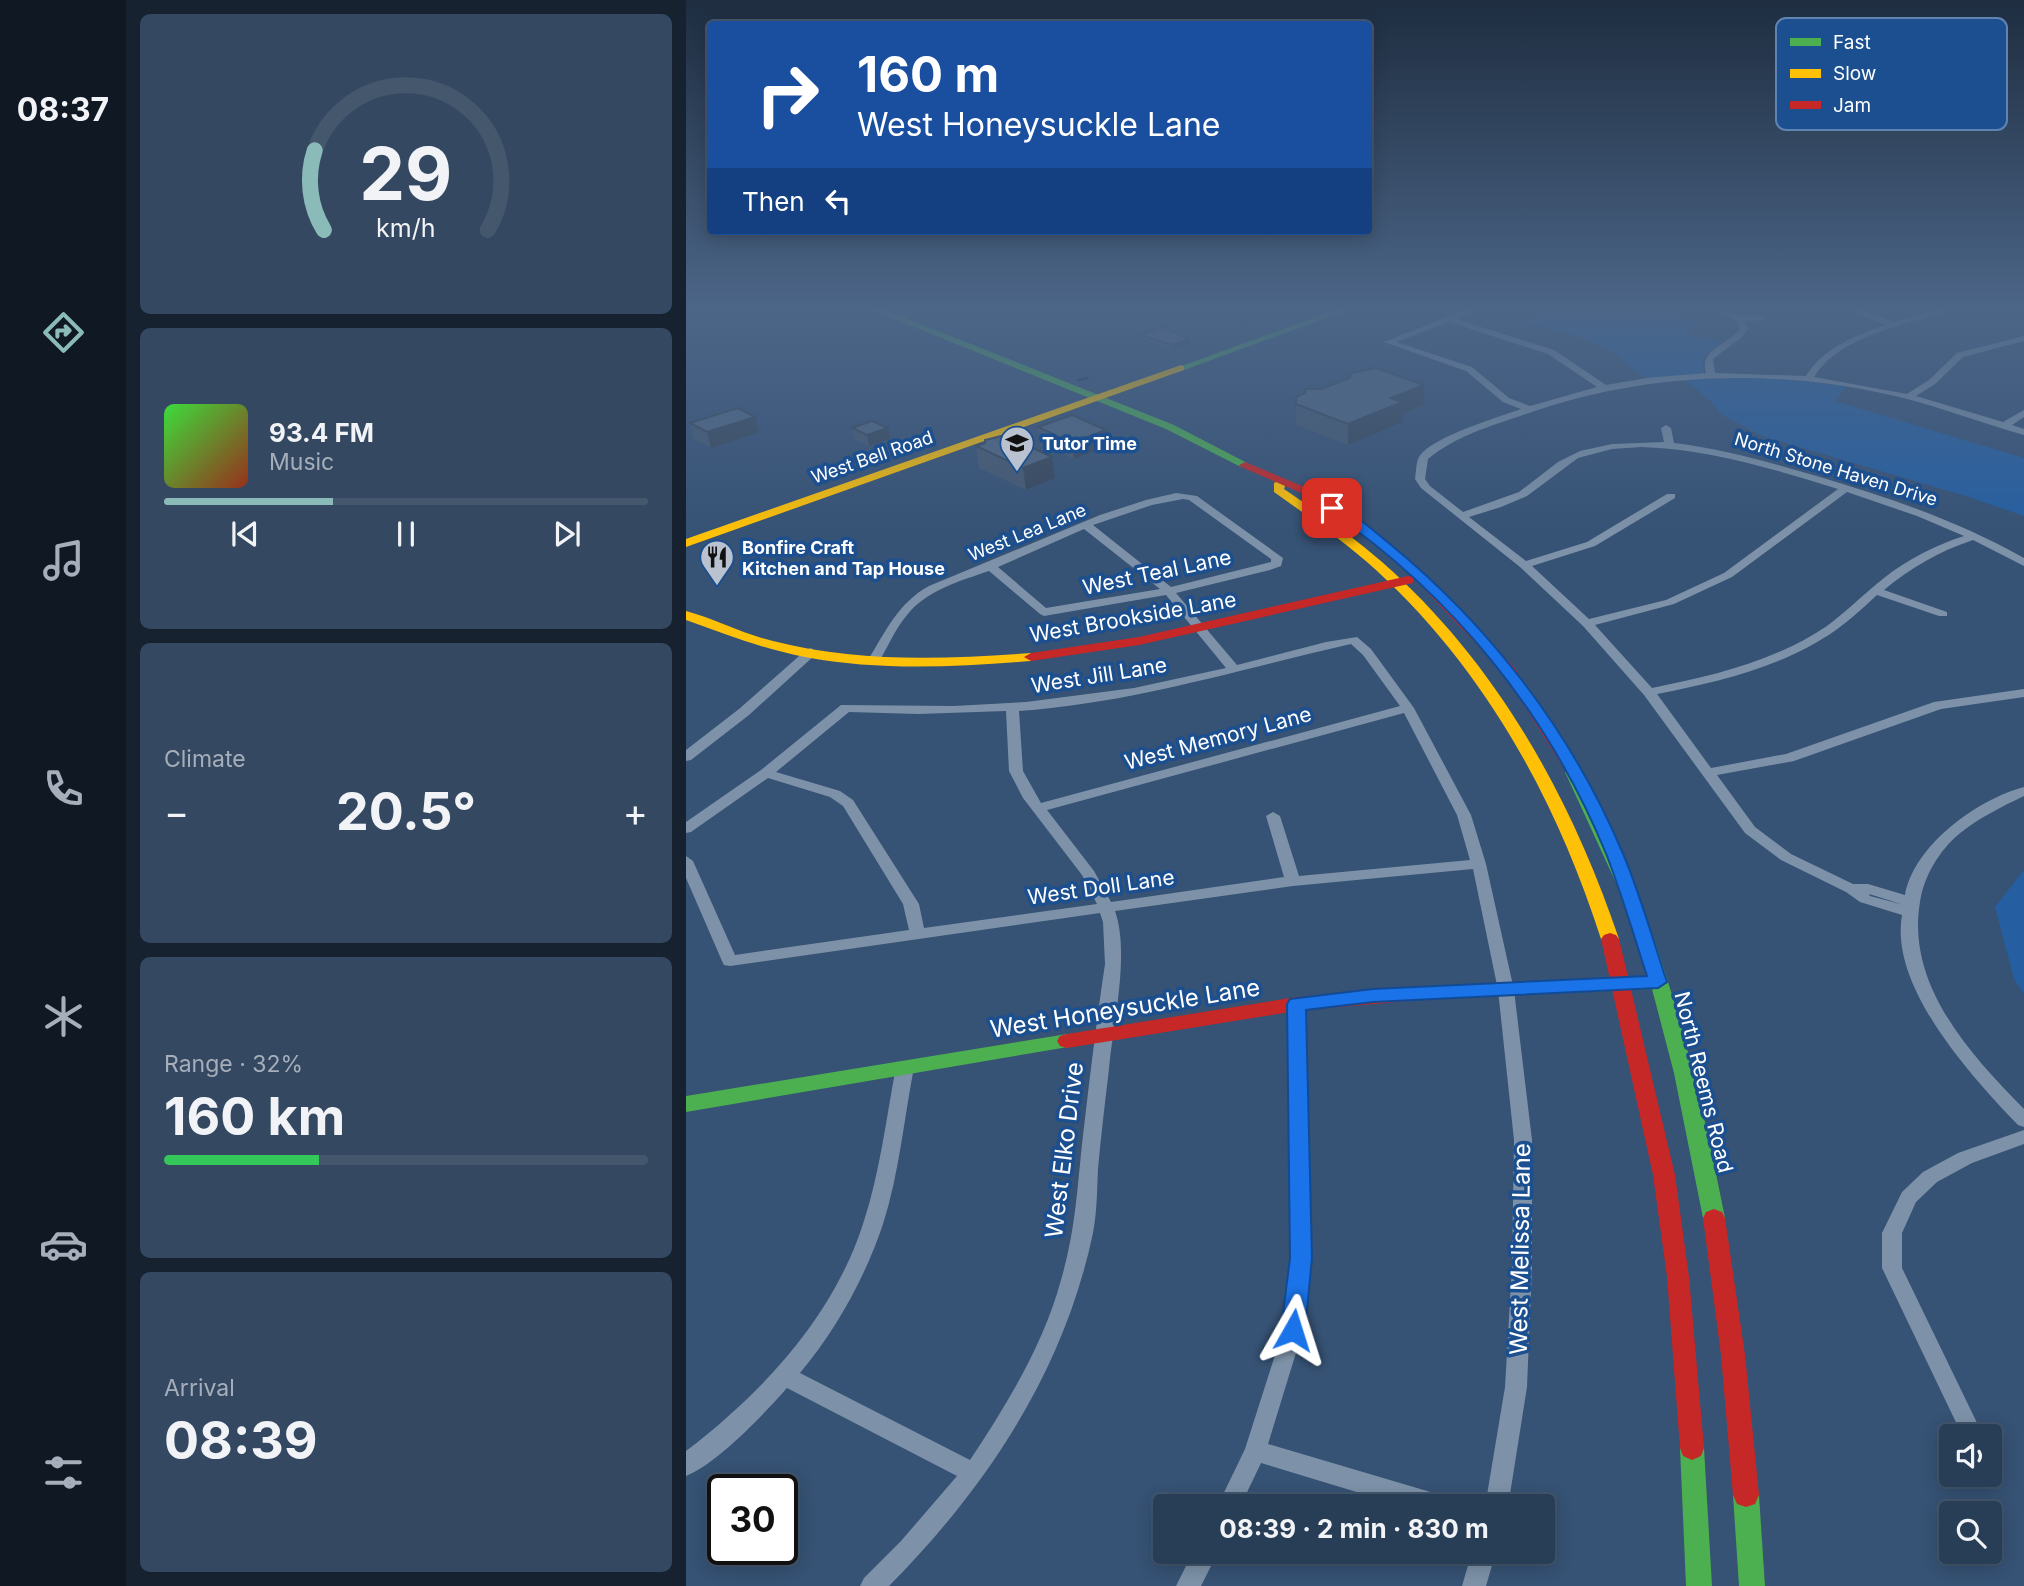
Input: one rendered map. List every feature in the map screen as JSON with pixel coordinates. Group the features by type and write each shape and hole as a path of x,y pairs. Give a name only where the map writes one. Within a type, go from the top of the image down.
{"main road":[{"name":"North Reems Road","path":"1059,383 1198,440 1280,483 1296,484 1364,529 1421,577 1473,629 1518,682 1574,770 1615,856 1681,1056 1717,1230 1744,1450 1752,1586"},
{"name":"West Bell Road","path":"686,543 1128,383"},
{"name":"West Bell Road","path":"686,531 876,465 1091,396"},
{"path":"894,469 893,464 917,456 928,448"},
{"path":"835,490 841,484 873,471 876,465"},
{"name":"North Reems Road","path":"1280,483 1278,490 1344,536 1399,582 1487,681 1525,741 1574,843 1604,920 1664,1174 1684,1324 1699,1586"},
{"name":"West Brookside Lane","path":"687,616 736,635 811,652 874,660 974,662 1084,652 1200,629 1421,577"},
{"name":"West Honeysuckle Lane","path":"686,1104 1296,1004 1373,996 1658,982"}],"street":[{"path":"1486,383 1506,400 1528,409"},
{"path":"1596,383 1604,388"},
{"path":"1648,383 1604,388 1528,409 1448,440 1423,458 1420,479 1426,488 1524,565 1587,623 1649,692 1710,772 1736,813 1767,844 1807,869 1851,889 1868,889 1911,907"},
{"path":"1830,383 1908,397 2024,432"},
{"path":"1908,397 1930,383"},
{"path":"2004,426 2024,413"},
{"path":"1666,428 1669,444"},
{"name":"North Stone Haven Drive","path":"1461,516 1489,508 1521,494 1563,461 1581,453 1621,446 1669,444 1728,453 1917,511 1975,536 2024,563"},
{"path":"1587,623 1670,602 1728,575 1846,488"},
{"name":"West Lea Lane","path":"874,660 914,600 1135,507 1186,495 1277,558 1277,564"},
{"path":"1524,565 1591,544 1671,496"},
{"path":"1087,526 1169,591 1234,669"},
{"path":"1649,692 1722,676 1780,656 1822,634 1918,560 1975,536"},
{"name":"West Teal Lane","path":"990,566 1044,612 1169,591 1277,564"},
{"path":"1876,591 1943,614"},
{"name":"West Jill Lane","path":"766,773 846,708 894,711 1012,708 1135,692 1353,640"},
{"name":"West Melissa Lane","path":"1353,640 1367,652 1408,708 1464,815 1479,864 1506,990 1523,1140 1522,1267 1516,1387 1498,1494"},
{"path":"686,757 744,712 811,652"},
{"path":"1710,772 1800,755 1939,705 2024,693"},
{"name":"West Elko Drive","path":"872,1586 897,1563 973,1473 1031,1383 1059,1321 1083,1231 1112,964 1111,922 1089,874 1039,808 1016,771 1012,708"},
{"name":"West Memory Lane","path":"1039,808 1408,708"},
{"path":"686,829 766,773 835,794 848,803 911,904 918,934"},
{"path":"2024,791 1973,814 1947,836 1926,859 1915,881 1911,907 1913,957 1945,1029 1987,1082 2024,1120"},
{"path":"1273,816 1293,881"},
{"name":"West Doll Lane","path":"686,861 730,961 1293,881 1479,864"},
{"path":"1234,1494 1255,1451 1293,1330 1301,1258 1296,1004"},
{"path":"686,1465 714,1445 785,1376 835,1307 873,1224 905,1067"},
{"path":"1967,1424 1892,1268 1892,1233 1909,1197 1930,1177 1965,1158 2024,1137"},
{"path":"785,1376 973,1473"},
{"path":"1255,1451 1400,1494"},
{"path":"1188,1586 1200,1564"},
{"path":"1474,1586 1480,1564"}],"shaded area":[{"path":"1689,383 1818,383 1846,386 1835,401 2024,458 2024,516 1969,497 1762,436 1721,414 1711,401"},
{"path":"2024,870 2024,994 2014,979 1995,907"}],"building":[{"path":"1337,383 1424,385 1391,398 1402,402 1348,424 1296,404 1296,397 1305,393 1306,389 1321,389"},
{"path":"738,408 755,417 707,432 690,423"},
{"path":"1072,415 1106,430 1072,443 1038,427"},
{"path":"872,421 888,428 867,435 852,428"},
{"path":"1005,435 1052,457 1023,468 976,446 985,443 985,440"}],"traffic: fast":[{"path":"1060,383 1170,427 1245,465"},
{"path":"1573,772 1625,885 1658,978 1684,1073 1714,1218"},
{"path":"1433,993 1658,982"},
{"path":"686,1104 1067,1041"},
{"path":"1692,1448 1699,1586"},
{"path":"1746,1495 1752,1586"}],"traffic: slow":[{"path":"686,543 1139,383"},
{"path":"1280,483 1278,490 1351,542 1392,578 1429,616 1495,699 1550,791 1593,888 1610,939"},
{"path":"686,615 760,642 835,658 933,662 1031,657"}],"traffic: jam":[{"path":"1245,465 1317,496 1415,572 1509,670 1573,772"},
{"path":"1031,657 1139,641 1408,580"},
{"path":"1610,939 1664,1175 1678,1277 1692,1448"},
{"path":"1067,1041 1296,1004 1433,993"},
{"path":"1714,1218 1733,1355 1746,1495"}],"place":[{"name":"Tutor Time","path":"1017,473"},
{"name":"Bonfire Craft Kitchen and Tap House","path":"717,587"}],"route":[{"path":"1293,1330 1301,1258 1296,1004 1373,996 1658,982 1615,856 1574,770 1518,682 1473,629 1417,573 1364,529 1332,508"}]}
